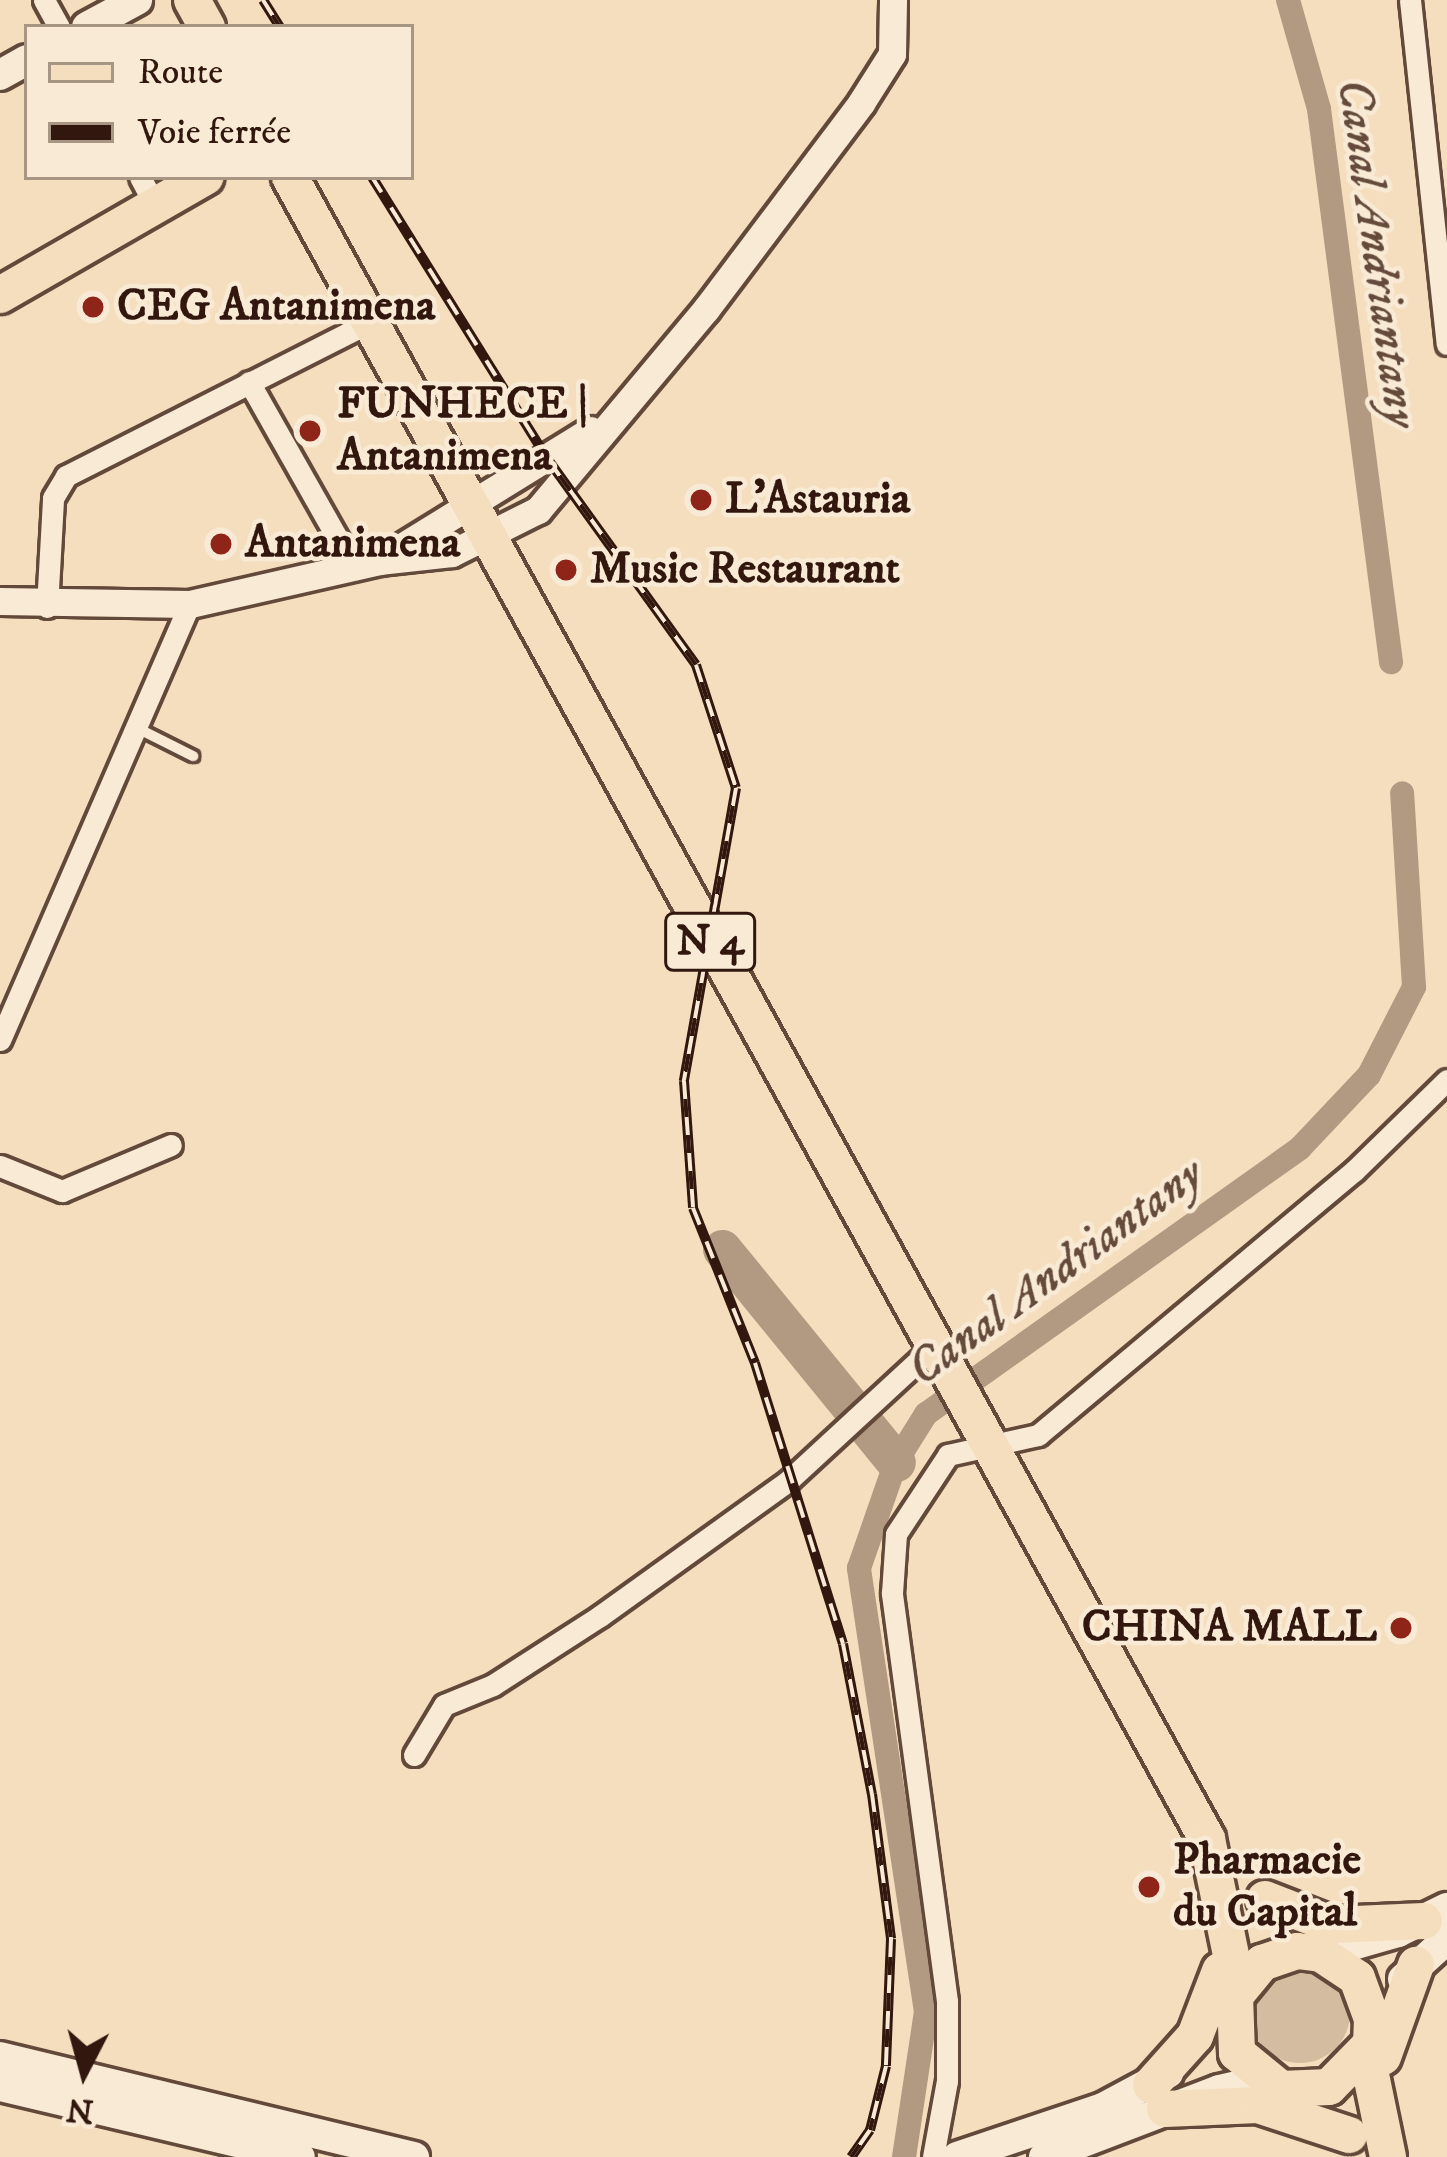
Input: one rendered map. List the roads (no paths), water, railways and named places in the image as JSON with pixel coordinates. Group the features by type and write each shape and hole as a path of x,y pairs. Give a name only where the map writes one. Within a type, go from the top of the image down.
{"main road":[{"path":"92,24 136,0"},
{"path":"0,295 147,191 193,180"},
{"name":"N 4","path":"292,180 1207,1839 1226,1908 1236,1993"},
{"name":"N 4","path":"1207,1839 1318,1953"},
{"path":"1265,1899 1333,1925 1439,1923"},
{"path":"1158,2097 1206,2018 1226,1908"},
{"path":"1044,2157 1158,2097 1236,1993 1279,1954 1318,1953 1439,1923"},
{"path":"1366,2137 1384,2036 1439,1923"},
{"path":"1318,1953 1357,1978 1372,2019 1366,2137"},
{"path":"957,2157 1158,2097 1249,2084 1286,2090 1329,2086 1368,2044 1382,2005 1416,1964"},
{"path":"1236,1993 1237,2053 1286,2090 1366,2137 1388,2157"},
{"path":"0,2057 414,2157"},
{"path":"0,2086 300,2157"},
{"path":"1158,2097 1258,2105 1366,2137"}],"street":[{"path":"0,601 47,607 190,604 367,565 417,562 481,521 538,510 565,484 609,416 706,309 862,103 892,54 892,0"},
{"path":"1410,0 1447,344"},
{"path":"47,607 57,485 371,321"},
{"path":"249,382 367,565"},
{"path":"0,1040 190,604"},
{"path":"933,2157 946,2081 947,2001 892,1593 896,1534 948,1455 981,1434 1038,1435 1354,1171 1447,1080"},
{"path":"0,1166 62,1191 171,1145"},
{"path":"414,1755 444,1705 493,1685 600,1616 789,1480 877,1400 940,1359"}],"lane":[{"path":"136,728 193,756"}],"waterway":[{"name":"Canal Andriantany","path":"1288,0 1319,109 1391,662"},
{"name":"Canal Andriantany","path":"904,2157 926,2012 859,1568 896,1462 926,1414 1300,1148 1369,1075 1414,987 1402,793"},
{"path":"722,1249 896,1462"}],"railway":[{"path":"263,0 278,24"},
{"path":"374,180 549,461 696,665 736,788 684,1081 693,1208 755,1363 843,1644 872,1794 891,1939 886,2066 870,2130 851,2157"}],"place":[{"name":"CEG Antanimena","path":"93,307"},
{"name":"FUNHECE | Antanimena","path":"310,431"},
{"name":"L'Astauria","path":"701,500"},
{"name":"Antanimena","path":"221,544"},
{"name":"Music Restaurant","path":"566,570"},
{"name":"CHINA MALL","path":"1401,1628"},
{"name":"Pharmacie du Capital","path":"1149,1887"}]}
